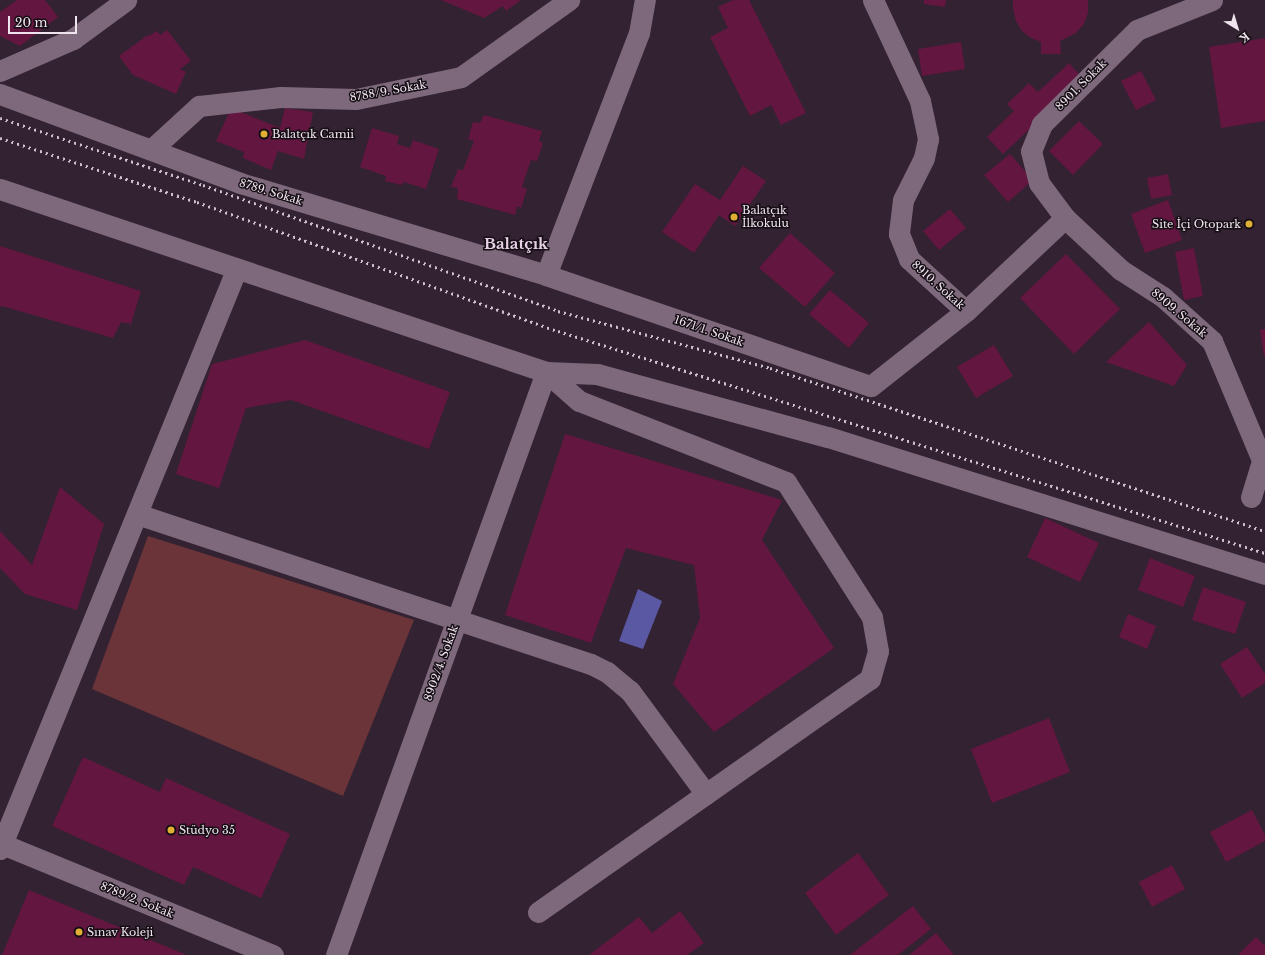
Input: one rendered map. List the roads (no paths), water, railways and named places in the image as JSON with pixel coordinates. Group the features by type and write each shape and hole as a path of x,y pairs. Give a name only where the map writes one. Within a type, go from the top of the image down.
{"street":[{"path":"0,71 72,39 126,0"},
{"name":"8788/9. Sokak","path":"152,149 198,106 281,97 356,99 461,77 569,0"},
{"path":"546,275 639,33 645,0"},
{"name":"8910. Sokak","path":"873,0 920,101 928,139 924,158 903,200 899,234 909,259 966,311 1064,218"},
{"name":"8901. Sokak","path":"1064,218 1039,182 1031,151 1042,124 1137,30 1212,0"},
{"name":"8789. Sokak","path":"0,94 152,149 240,183 546,275"},
{"path":"0,189 546,372 596,374 828,436 1265,574"},
{"name":"8909. Sokak","path":"1064,218 1121,270 1163,297 1212,341 1264,461"},
{"path":"1,847 237,268"},
{"name":"1671/1. Sokak","path":"546,275 872,386 966,311"},
{"path":"538,912 870,678 878,651 872,617 786,482 579,401 546,372"},
{"name":"8902/4. Sokak","path":"336,955 546,372"},
{"path":"1251,497 1264,461"},
{"path":"137,514 591,664 607,672 630,691 706,794"},
{"name":"8789/2. Sokak","path":"1,847 273,955"}],"railway":[{"path":"0,118 203,185 558,311 770,368 1265,531"},
{"path":"0,138 197,202 558,331 1265,553"}],"place":[{"name":"Balatçık Camii","path":"264,134"},
{"name":"Balatçık İlkokulu","path":"734,217"},
{"name":"Site İçi Otopark","path":"1249,224"},
{"name":"Stüdyo 35","path":"171,830"},
{"name":"Sınav Koleji","path":"79,932"}],"district":[{"name":"Balatçık","path":"516,244"}]}
